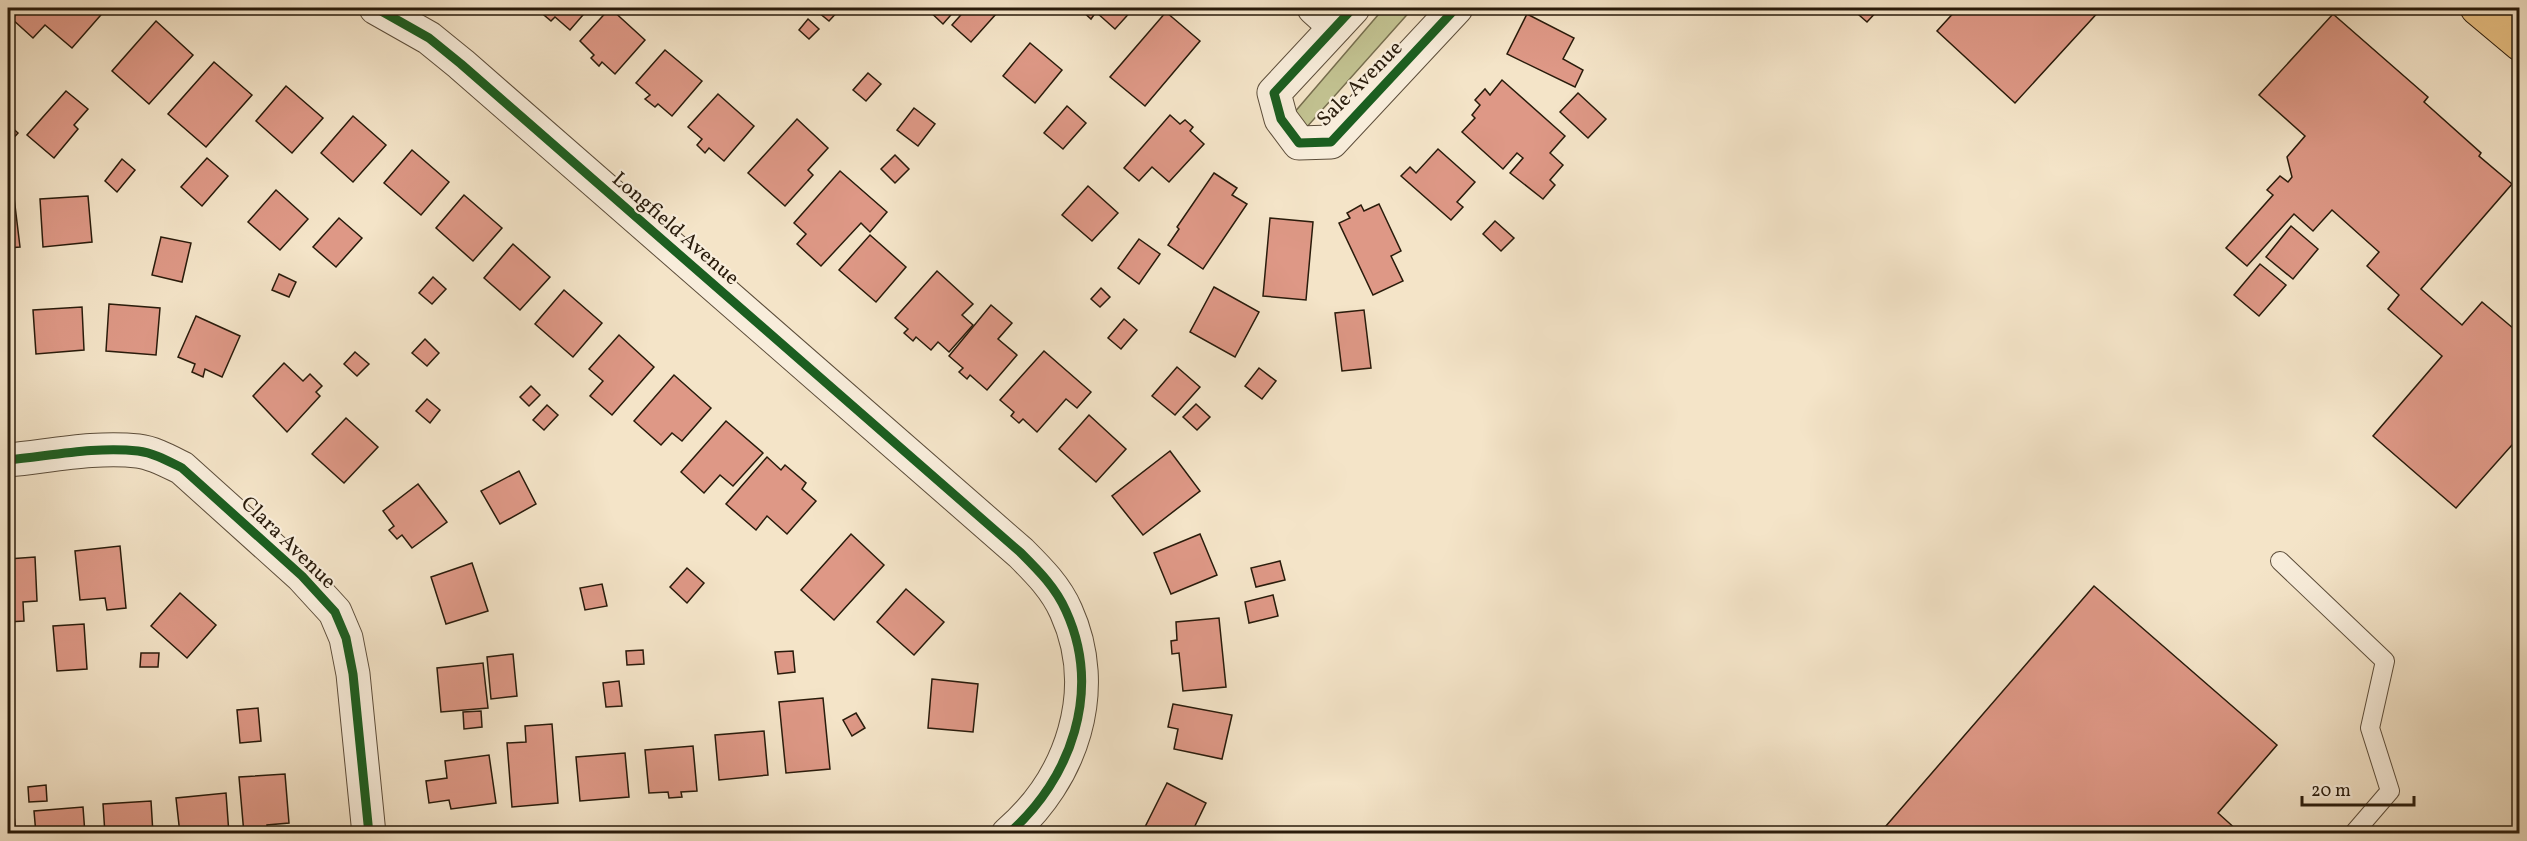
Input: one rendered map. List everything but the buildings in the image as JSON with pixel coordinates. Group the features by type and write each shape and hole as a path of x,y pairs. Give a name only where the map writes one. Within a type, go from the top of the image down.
{"main road":[{"path":"2478,8 2520,44"}],"street":[{"name":"Longfield Avenue","path":"376,8 429,38 461,64 1021,553 1046,578 1065,609 1080,653 1080,703 1077,723 1063,765 1048,792 1030,815 1008,834"},
{"name":"Sale Avenue","path":"1334,14 1274,93 1281,118 1299,143 1331,142 1456,8"},
{"name":"Clara Avenue","path":"8,460 111,450 140,451 163,458 182,468 302,576 335,612 346,638 369,834"}],"lane":[{"path":"2280,561 2385,661 2370,728 2390,791 2353,834"}],"green space":[{"path":"1384,8 1413,8 1306,128 1293,114"}],"cycle path":[{"path":"376,8 429,38 461,64 1021,553 1052,587 1066,611 1076,641 1081,671 1080,702 1074,732 1064,760 1049,787 1030,812 1008,834"},
{"path":"1353,8 1274,93 1281,119 1299,143 1331,142 1456,8"},
{"path":"8,460 106,450 138,451 155,455 182,468 302,576 335,612 346,638 353,674 369,834"}]}
